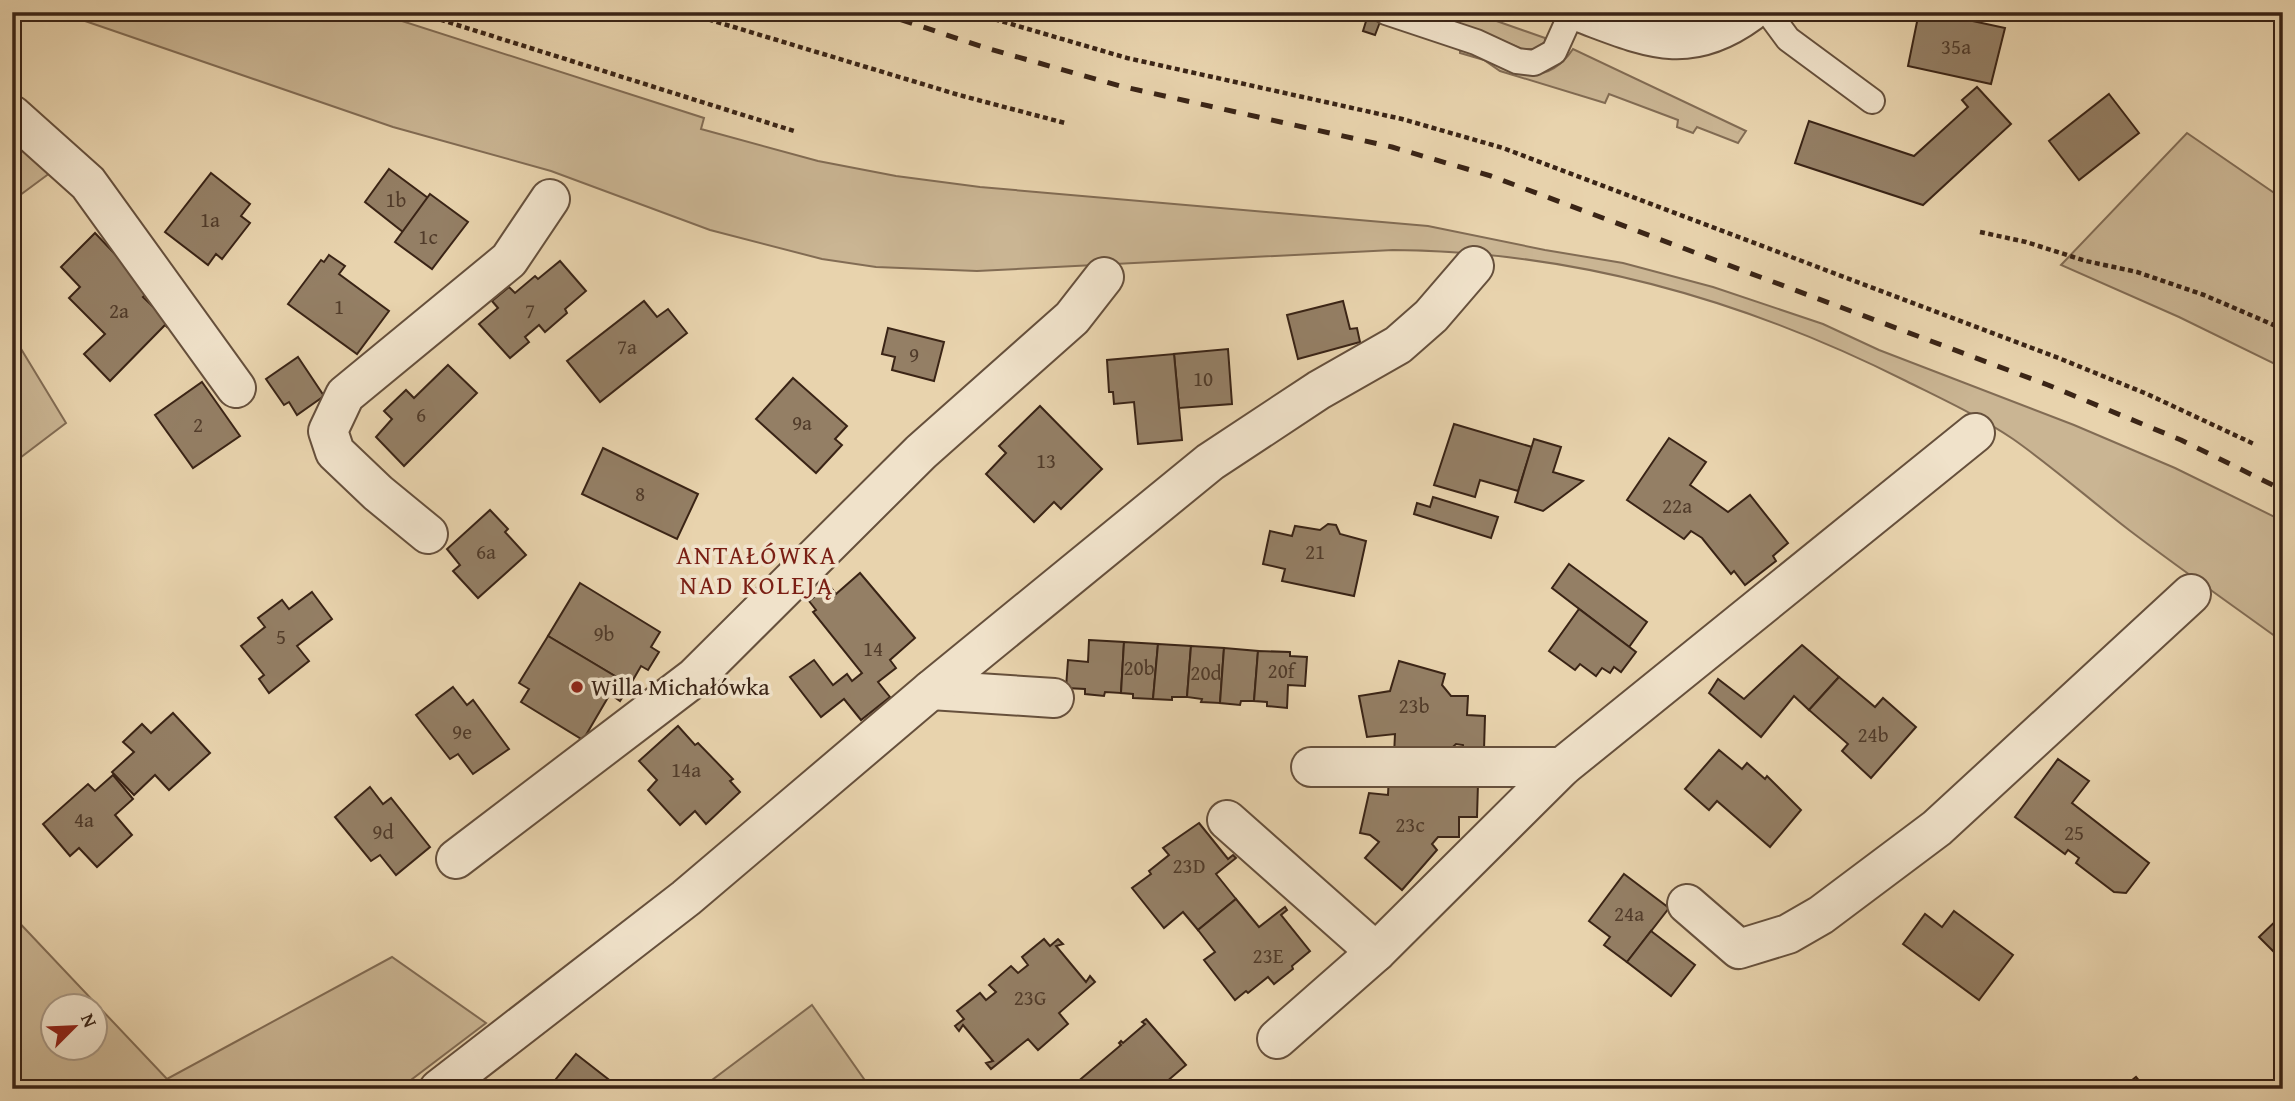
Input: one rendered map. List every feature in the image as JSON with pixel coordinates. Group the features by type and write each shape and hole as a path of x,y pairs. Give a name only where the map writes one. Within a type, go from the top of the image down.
{"street":[{"path":"1579,12 1640,34 1676,41 1712,33 1750,12"},
{"path":"12,115 88,183 236,388"},
{"path":"428,534 378,493 335,452 328,430 345,395 509,260 550,199"},
{"path":"439,1089 687,898 930,690 1210,461 1319,390 1398,345 1431,316 1474,266"},
{"path":"456,859 695,677 921,452 1072,318 1104,277"},
{"path":"1277,1039 1376,952 1562,767 1975,433"},
{"path":"1687,904 1739,949 1788,934 1821,915 1937,828 2191,594"},
{"path":"930,690 1054,698"},
{"path":"1311,766 1562,767"},
{"path":"1227,820 1376,952"}],"lane":[{"path":"1386,12 1476,42 1527,63 1541,60 1554,52 1572,12"},
{"path":"1768,12 1788,39 1872,102"}],"path":[{"path":"416,12 794,131"},
{"path":"684,12 959,95 1065,122"},
{"path":"970,12 1127,58 1402,119 1503,148 2061,359 2147,394 2254,444"},
{"path":"1980,232 2137,272 2204,295 2283,329"}],"shaded area":[{"path":"59,12 374,12 704,118 701,129 818,161 896,176 980,187 1428,226 1623,263 1713,287 1823,324 1879,350 2074,425 2175,468 2283,521 2283,642 2129,530 2028,450 1987,423 1845,352 1721,304 1592,271 1527,260 1460,253 1393,250 977,271 876,267 822,259 710,230 551,171 393,127"},
{"path":"1420,12 1471,12 1545,38 1545,42 1534,49 1522,49"},
{"path":"1460,47 1505,68 1534,74 1548,71 1561,63 1573,49 1746,131 1738,143 1697,127 1693,133 1677,127 1678,120 1609,94 1605,103 1500,71 1484,60 1460,53"},
{"path":"12,131 54,170 12,201"},
{"path":"2187,133 2283,199 2283,368 2179,317 2061,265"},
{"path":"12,334 66,423 12,464"},
{"path":"12,915 85,992 38,992 38,1062 108,1062 108,1017 167,1079 392,957 486,1023 399,1089 12,1089"},
{"path":"812,1005 871,1089 700,1089"}],"building":[{"path":"1919,12 1931,12 2005,28 1991,84 1908,66"},
{"path":"1367,18 1380,22 1375,35 1363,31"},
{"path":"1977,87 2011,124 1923,205 1795,163 1809,121 1914,156 1968,107 1962,100"},
{"path":"2109,94 2139,133 2079,180 2049,141"},
{"path":"389,169 428,198 403,232 365,202"},
{"path":"211,173 250,204 241,216 250,223 222,259 216,254 208,265 165,232"},
{"path":"430,194 468,222 432,269 395,242"},
{"path":"95,233 150,291 143,297 170,323 110,381 84,354 105,334 69,298 80,287 61,267"},
{"path":"329,255 345,266 339,274 389,311 357,354 288,304 321,260 324,262"},
{"path":"560,261 586,291 565,309 567,313 545,332 539,325 525,337 529,342 510,358 479,324 498,308 492,301 509,287 515,293 535,276 538,279"},
{"path":"644,301 657,317 668,309 687,333 600,402 567,361"},
{"path":"1343,301 1350,329 1357,328 1360,342 1298,359 1287,315"},
{"path":"888,328 944,342 934,381 892,370 895,357 882,354"},
{"path":"1228,349 1232,404 1179,408 1174,354"},
{"path":"1174,354 1182,440 1138,444 1134,402 1114,404 1113,392 1109,392 1107,360"},
{"path":"298,357 324,396 297,415 289,402 284,405 266,379"},
{"path":"448,365 477,393 404,466 376,437 392,419 384,411 406,390 414,398"},
{"path":"793,378 847,426 835,439 842,445 816,473 756,419"},
{"path":"202,382 240,436 193,468 155,415"},
{"path":"1040,406 1102,469 1061,509 1054,502 1034,522 986,474 1006,453 999,446"},
{"path":"1454,424 1532,447 1518,491 1480,480 1475,497 1434,485"},
{"path":"1669,438 1706,462 1690,485 1728,512 1750,495 1788,543 1773,556 1776,561 1745,585 1734,571 1731,574 1702,538 1691,531 1684,539 1627,500"},
{"path":"1534,439 1561,447 1553,472 1583,481 1543,511 1515,502"},
{"path":"603,448 698,494 677,539 582,494"},
{"path":"1433,497 1498,517 1491,538 1414,514 1417,503 1430,507"},
{"path":"490,510 508,529 505,532 526,555 478,598 453,571 460,565 447,549"},
{"path":"1328,524 1336,525 1340,534 1366,541 1354,596 1282,581 1285,569 1263,564 1270,531 1292,536 1295,526 1320,530"},
{"path":"1569,564 1647,622 1629,647 1552,588"},
{"path":"860,573 915,638 890,660 896,668 878,682 890,697 861,720 844,699 821,717 790,677 814,660 833,685 847,674 852,681 862,673 813,612 816,610 809,601 829,585 836,594"},
{"path":"580,583 660,632 651,647 659,652 648,670 641,666 630,685 548,636"},
{"path":"312,592 332,619 297,646 309,661 269,693 259,679 264,675 241,646 265,627 258,618 282,600 289,609"},
{"path":"1579,609 1636,652 1621,672 1614,667 1610,673 1602,668 1596,676 1580,664 1575,670 1549,651"},
{"name":"Willa Michałówka","path":"548,636 630,685 620,701 610,694 583,740 521,702 529,689 519,683"},
{"path":"1089,640 1124,642 1121,693 1105,692 1104,696 1085,694 1085,689 1066,688 1068,660 1088,662"},
{"path":"1124,642 1158,644 1153,699 1133,698 1133,694 1121,693"},
{"path":"1158,644 1191,646 1187,697 1172,697 1172,700 1153,699"},
{"path":"1802,645 1839,677 1809,710 1794,696 1761,737 1709,693 1718,679 1744,699"},
{"path":"1191,646 1224,648 1220,703 1201,702 1202,699 1187,697"},
{"path":"1224,648 1258,651 1254,701 1241,701 1240,705 1220,703"},
{"path":"1258,651 1290,652 1290,656 1307,657 1305,686 1288,685 1287,708 1267,706 1267,702 1254,701"},
{"path":"1399,661 1445,674 1442,685 1451,696 1468,696 1467,715 1485,716 1484,750 1463,749 1463,745 1456,744 1442,757 1394,755 1395,734 1367,737 1359,696 1390,691"},
{"path":"1839,677 1875,707 1883,698 1916,727 1871,778 1842,751 1848,744 1809,710"},
{"path":"453,687 467,705 473,700 509,749 473,774 458,754 450,759 416,715"},
{"path":"173,713 210,753 169,790 155,775 134,795 112,772 134,752 123,742 142,724 151,733"},
{"path":"678,726 733,779 730,781 740,792 706,824 695,811 680,825 648,790 657,780 639,761"},
{"path":"1719,750 1742,769 1747,763 1765,779 1767,776 1801,810 1770,847 1717,801 1709,810 1685,789"},
{"path":"2058,759 2089,781 2072,803 2149,863 2126,893 2114,892 2076,863 2079,858 2068,850 2065,854 2015,817"},
{"path":"1389,773 1478,783 1477,817 1459,817 1459,837 1438,837 1432,844 1437,850 1402,890 1365,858 1379,842 1370,835 1360,833 1369,793 1388,795"},
{"path":"113,775 133,799 115,815 132,835 97,867 79,848 70,856 43,824 88,784 95,791"},
{"path":"370,787 383,804 391,798 430,847 396,875 380,855 371,861 335,817"},
{"path":"1199,823 1228,859 1233,855 1236,858 1216,874 1236,899 1198,930 1183,912 1164,928 1132,888 1151,874 1149,871 1169,855 1163,848"},
{"path":"1624,874 1669,908 1627,962 1604,945 1610,937 1589,921"},
{"path":"1236,899 1259,927 1285,907 1287,910 1281,915 1310,951 1274,984 1268,977 1235,1000 1204,960 1215,952 1198,930"},
{"path":"1954,911 2013,955 1979,1000 1903,944 1925,914 1942,927"},
{"path":"2283,914 2283,961 2259,937"},
{"path":"1651,931 1695,965 1671,996 1627,962"},
{"path":"1044,939 1050,946 1058,939 1063,944 1056,946 1086,982 1090,976 1095,982 1059,1013 1068,1024 1038,1050 1028,1039 991,1069 986,1063 993,1061 963,1025 959,1031 955,1026 964,1019 957,1011 980,993 986,1000 996,992 989,985 1011,966 1018,973 1028,965 1022,957"},
{"path":"1146,1019 1186,1065 1158,1089 1069,1089 1121,1045 1121,1041 1123,1043 1145,1024 1142,1022"},
{"path":"576,1054 617,1086 615,1089 548,1089"},
{"path":"2136,1077 2146,1089 2113,1089 2122,1081 2126,1085"}],"railway":[{"path":"878,12 986,48 1120,86 1392,147 1491,176 2048,385 2181,440 2283,490"}],"place":[{"name":"Willa Michałówka","path":"577,687"}],"district":[{"name":"ANTAŁÓWKA NAD KOLEJĄ","path":"757,570"}]}
